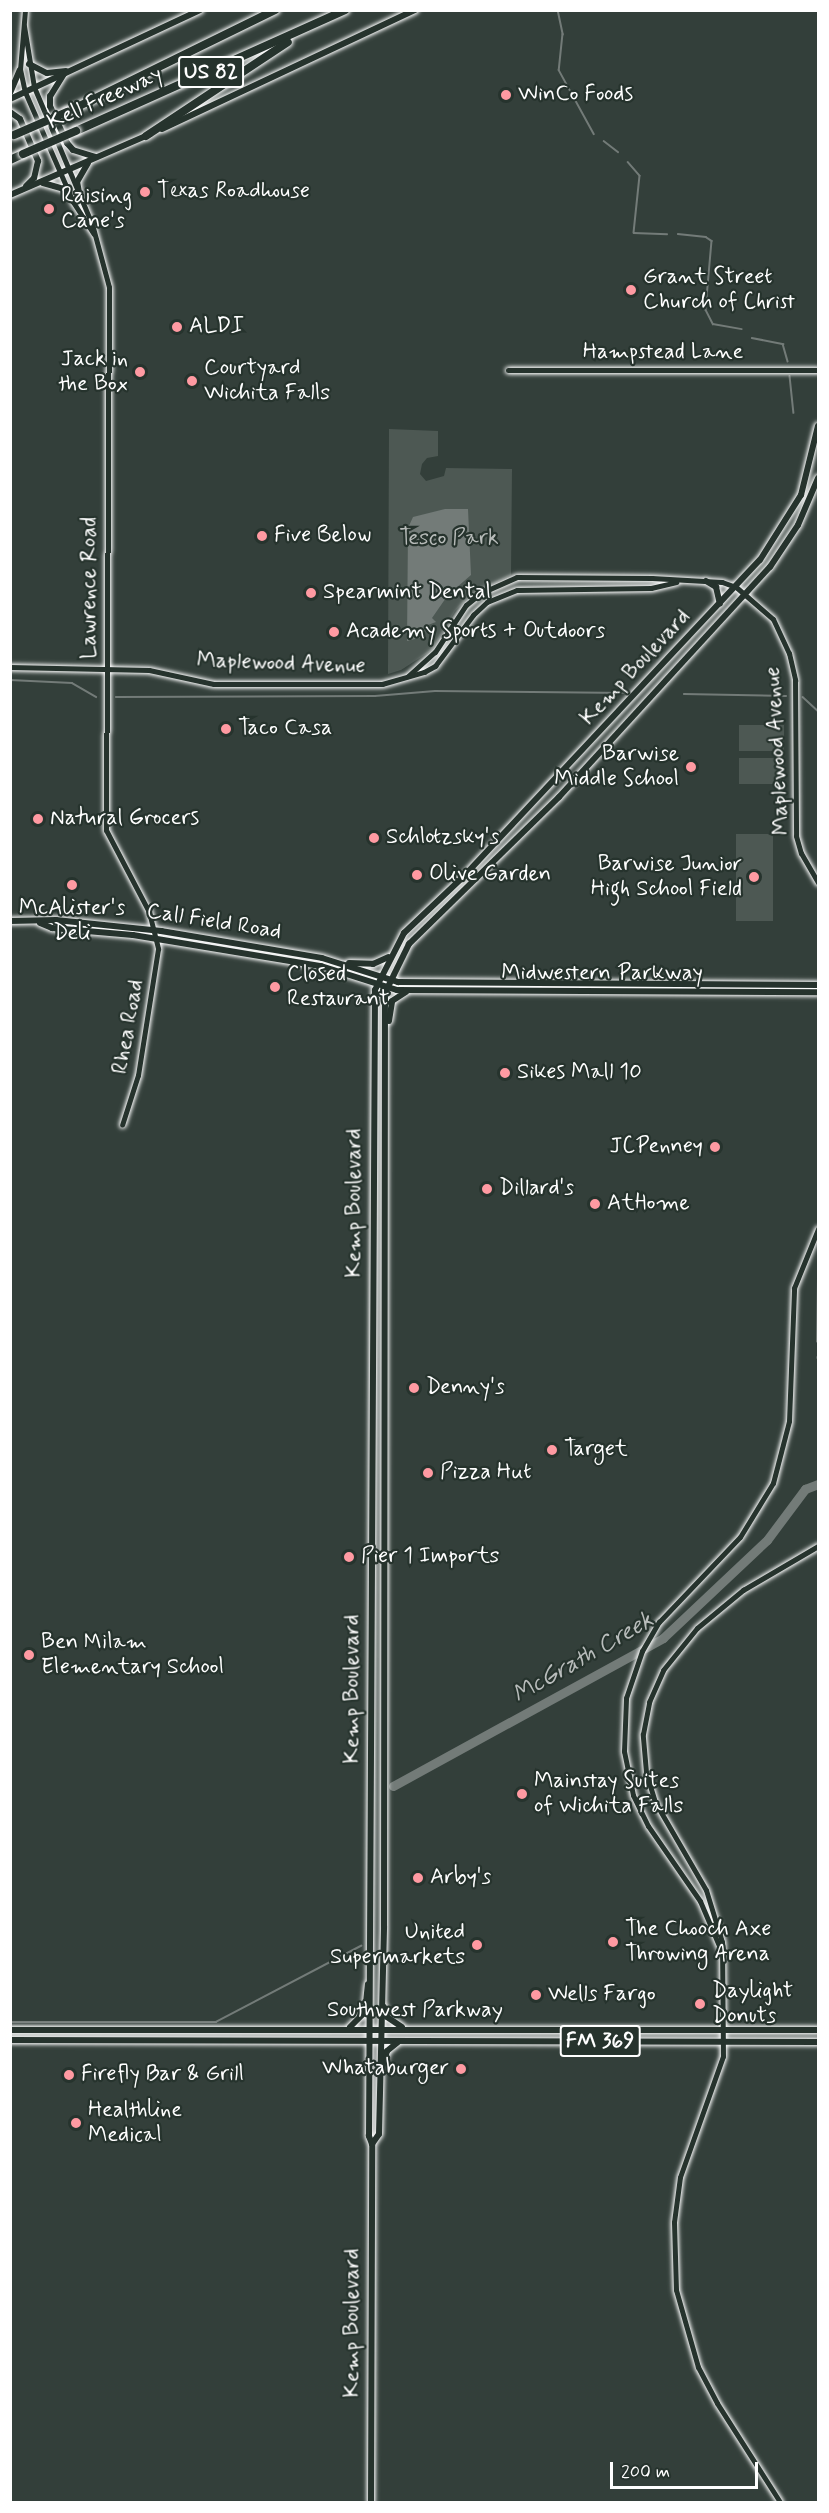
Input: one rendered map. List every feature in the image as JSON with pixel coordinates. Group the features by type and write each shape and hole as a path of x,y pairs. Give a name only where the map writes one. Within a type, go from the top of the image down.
{"highway":[{"name":"Kell Freeway","path":"12,136 275,10"},
{"name":"Kell Freeway","path":"10,160 311,28 345,10"},
{"path":"146,136 311,28"}],"main road":[{"path":"10,99 200,10"},
{"path":"10,195 146,136 415,10"},
{"path":"29,64 47,73 73,70"},
{"path":"10,93 20,70"},
{"path":"64,74 50,96 50,106 73,150 98,157"},
{"path":"10,112 20,119 38,161 34,178 24,189"},
{"path":"79,192 79,176 90,161"},
{"path":"40,183 67,190"},
{"name":"Kemp Boulevard","path":"371,2502 372,2144 369,2136 369,2028 376,986 389,957 404,933 686,642 736,587 776,538 807,476 819,426"},
{"path":"807,476 818,478"},
{"name":"Kemp Boulevard","path":"372,2144 379,2134 381,2041 386,988 409,944 582,772 746,592 791,537 818,478"},
{"path":"706,581 716,588 720,604"},
{"path":"686,642 694,649"},
{"path":"572,762 582,772"},
{"name":"Call Field Road","path":"10,921 56,920 219,940 340,963 379,978"},
{"name":"Call Field Road","path":"156,934 216,948 321,966 386,988"},
{"path":"216,948 219,940"},
{"path":"263,956 264,948"},
{"path":"340,963 373,964 389,957"},
{"name":"Midwestern Parkway","path":"379,978 389,981 819,985"},
{"path":"603,984 603,992"},
{"path":"644,984 644,992"},
{"path":"762,984 762,992"},
{"name":"Midwestern Parkway","path":"386,988 419,991 819,993"},
{"path":"385,1033 392,1001 399,994 419,991"},
{"path":"371,1499 384,1499"},
{"path":"371,1585 384,1585"},
{"path":"342,2028 361,2019 370,1981"},
{"path":"381,1995 387,2017 405,2029"},
{"name":"Southwest Parkway","path":"10,2030 381,2028 819,2030"},
{"path":"259,2041 260,2029"},
{"path":"560,2041 561,2030"},
{"name":"Southwest Parkway","path":"10,2040 819,2042"},
{"path":"380,2086 387,2051 401,2041"}],"street":[{"path":"24,26 25,10"},
{"name":"Lawrence Road","path":"24,26 34,87 79,192 109,287 106,830 156,934"},
{"name":"Lawrence Road","path":"24,26 20,70 25,92 67,190 86,227 94,234"},
{"name":"Hampstead Lane","path":"508,370 819,369"},
{"name":"Maplewood Avenue","path":"406,678 435,652 466,605 481,593 517,577 652,578 676,582 706,581 736,587 746,592 773,619 789,653 795,680 796,836 801,853 819,882"},
{"name":"Maplewood Avenue","path":"10,667 106,667 149,670 214,684 363,684 406,678 435,666 487,603 517,590 651,588 676,582"},
{"name":"Rhea Road","path":"122,1125 138,1075 156,966 156,934"},
{"path":"720,1948 695,1893 648,1826 631,1788 623,1725 630,1684 647,1641 668,1610 740,1537 772,1483 789,1421 794,1293 819,1229"},
{"path":"780,2502 717,2403 699,2367 676,2290 674,2222 680,2176 690,2141 718,2074 723,2041 720,1948 718,1922 708,1894 662,1817 649,1782 643,1746 647,1711 663,1670 697,1628 743,1590 819,1546"}],"green space":[{"name":"Tesco Park","path":"389,429 438,431 438,456 427,458 422,464 420,474 426,481 444,476 446,468 512,469 511,575 472,594 455,611 432,650 401,670 388,674"},
{"path":"739,725 784,725 784,751 739,751"},
{"path":"739,758 784,758 784,784 739,784"},
{"name":"Barwise Junior High School Field","path":"736,834 773,834 773,921 736,921"}],"shaded area":[{"path":"445,509 468,509 471,575 448,595 432,618 436,622 428,625 423,637 407,641 408,528 413,517"}],"waterway":[{"path":"558,10 563,34 559,70 594,134"},
{"path":"604,141 618,152"},
{"path":"628,162 640,176 634,233 667,234"},
{"path":"678,234 706,237 712,241 706,310 713,324 742,329"},
{"path":"752,338 783,344 788,361"},
{"path":"790,376 794,413"},
{"path":"10,680 72,683 96,697"},
{"path":"116,697 375,696 435,691 628,693"},
{"path":"684,694 786,696"},
{"path":"803,697 818,711"},
{"path":"817,1342 818,1279"},
{"name":"McGrath Creek","path":"393,1786 663,1638 767,1540 805,1489 818,1484"},
{"path":"10,2022 216,2022 361,1946"}],"place":[{"name":"WinCo Foods","path":"506,95"},
{"name":"Texas Roadhouse","path":"145,192"},
{"name":"Raising Cane's","path":"49,209"},
{"name":"Grant Street Church of Christ","path":"631,290"},
{"name":"ALDI","path":"177,327"},
{"name":"Jack in the Box","path":"140,372"},
{"name":"Courtyard Wichita Falls","path":"192,381"},
{"name":"Five Below","path":"262,536"},
{"name":"Spearmint Dental","path":"311,593"},
{"name":"Academy Sports + Outdoors","path":"334,632"},
{"name":"Taco Casa","path":"226,729"},
{"name":"Barwise Middle School","path":"691,767"},
{"name":"Natural Grocers","path":"38,819"},
{"name":"Schlotzsky's","path":"374,838"},
{"name":"Olive Garden","path":"417,875"},
{"name":"Barwise Junior High School Field","path":"754,877"},
{"name":"McAlister's Deli","path":"72,885"},
{"name":"Closed Restaurant","path":"275,987"},
{"name":"Sikes Mall 10","path":"505,1073"},
{"name":"JCPenney","path":"715,1147"},
{"name":"Dillard's","path":"487,1189"},
{"name":"AtHome","path":"595,1204"},
{"name":"Denny's","path":"414,1388"},
{"name":"Target","path":"552,1450"},
{"name":"Pizza Hut","path":"428,1473"},
{"name":"Pier 1 Imports","path":"349,1557"},
{"name":"Ben Milam Elementary School","path":"29,1655"},
{"name":"Mainstay Suites of Wichita Falls","path":"522,1794"},
{"name":"Arby's","path":"418,1878"},
{"name":"The Chooch Axe Throwing Arena","path":"613,1942"},
{"name":"United Supermarkets","path":"477,1945"},
{"name":"Wells Fargo","path":"536,1995"},
{"name":"Daylight Donuts","path":"700,2004"},
{"name":"Whataburger","path":"461,2069"},
{"name":"Firefly Bar & Grill","path":"69,2075"},
{"name":"Healthline Medical","path":"76,2123"}]}
